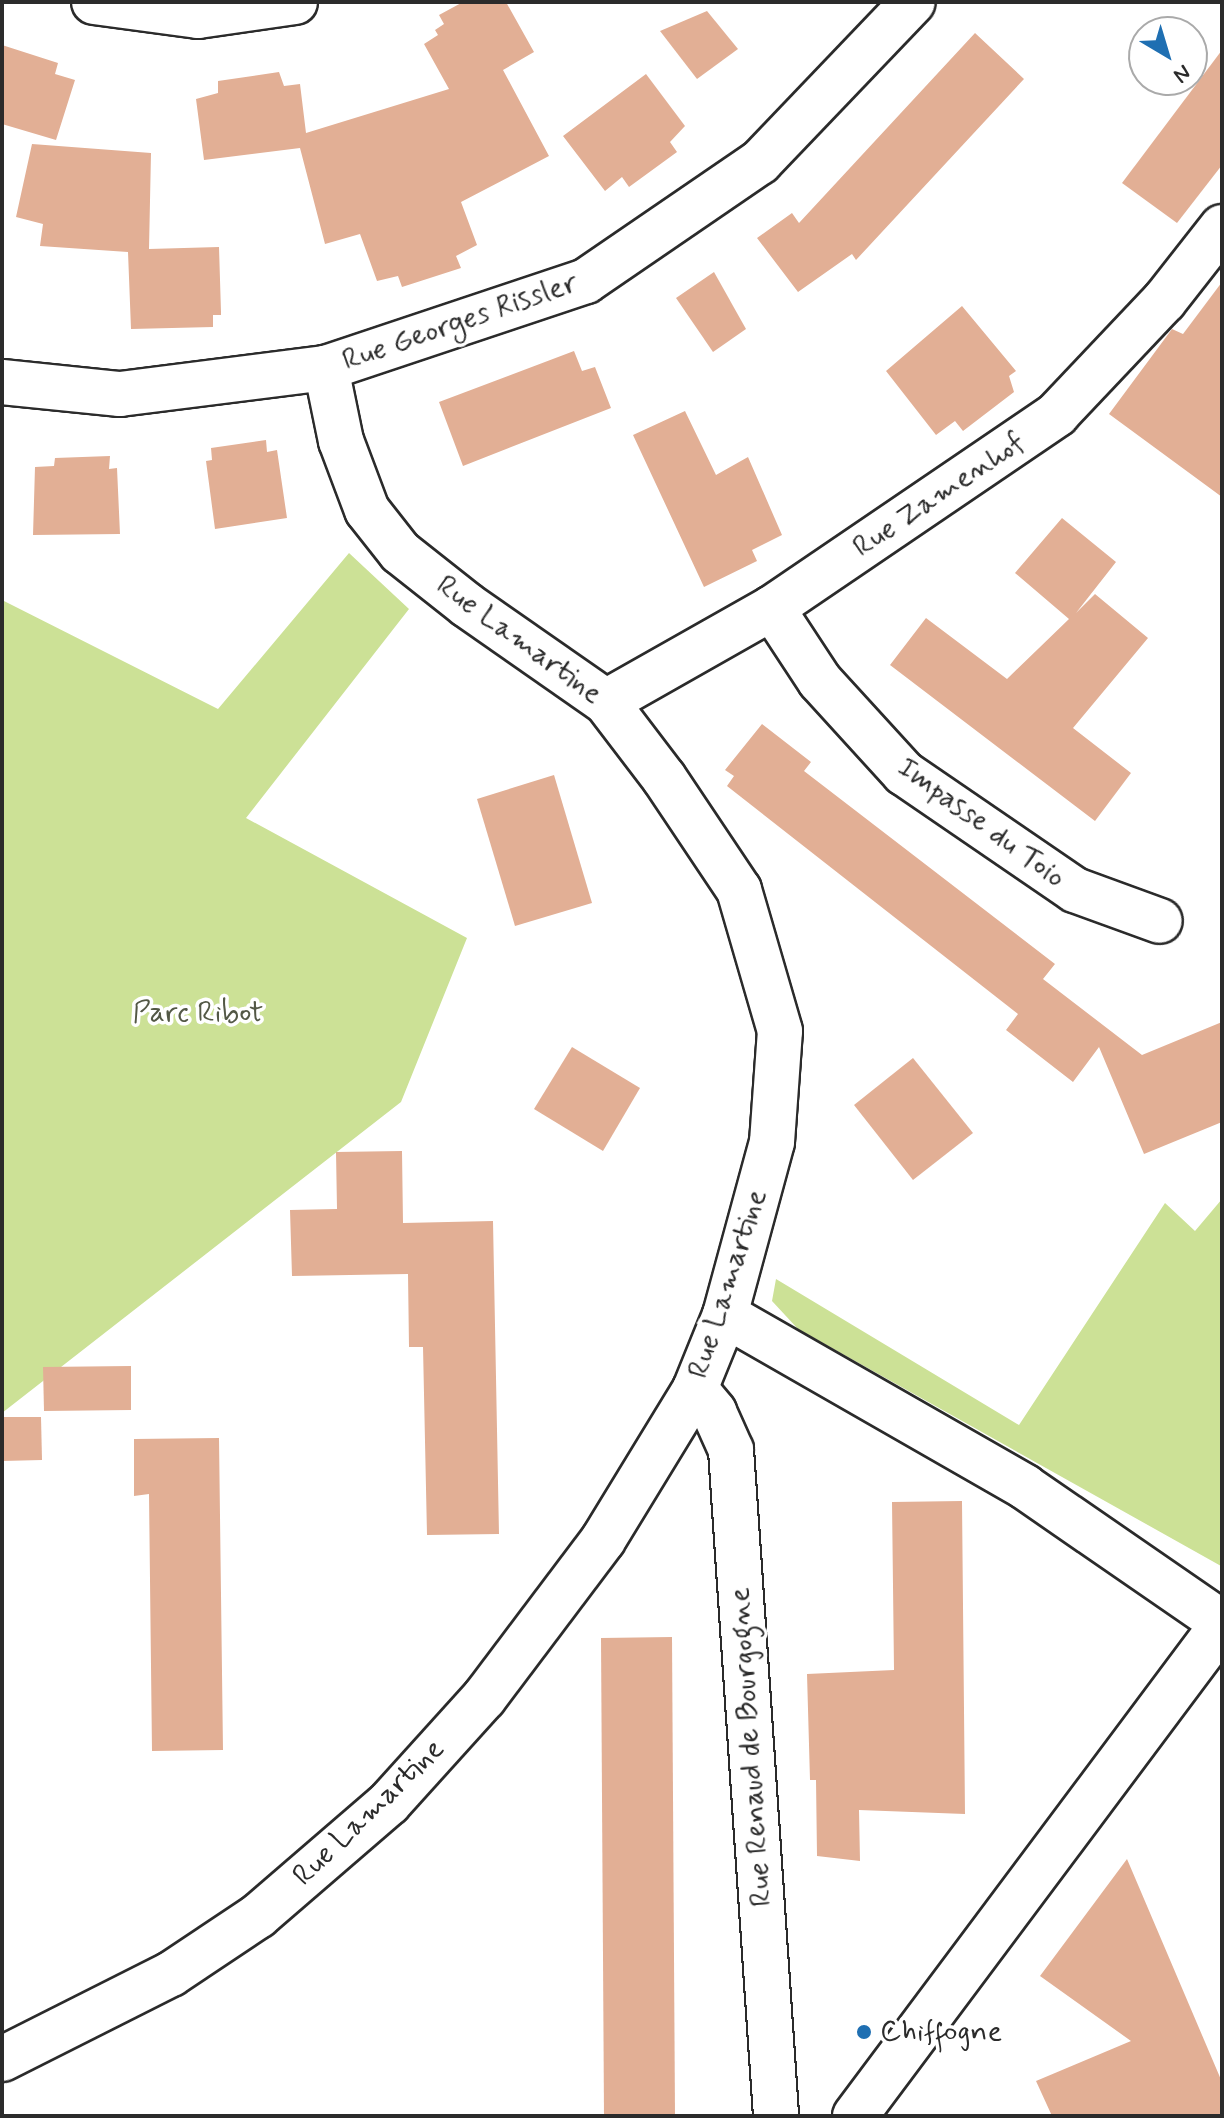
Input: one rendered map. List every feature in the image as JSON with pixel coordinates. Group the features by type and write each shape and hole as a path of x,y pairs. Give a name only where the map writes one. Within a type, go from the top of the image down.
{"street":[{"path":"94,2 198,16 295,2"},
{"name":"Rue Georges Rissler","path":"2,382 120,394 326,368 586,281 760,162 913,2"},
{"name":"Rue Zamenhof","path":"606,702 772,608 1057,414 1164,301 1222,227"},
{"name":"Rue Lamartine","path":"2,2059 171,1974 258,1916 389,1803 484,1698 603,1540 695,1389 725,1315 772,1142 780,1031 739,890 664,778 606,702 467,605 400,552 367,510 341,441 326,368"},
{"name":"Impasse du Toio","path":"772,608 820,681 904,773 1075,890 1160,921"},
{"path":"725,1315 1025,1487 1222,1624 855,2116"},
{"name":"Rue Renaud de Bourgogne","path":"695,1389 714,1412 731,1450 776,2116"}],"green space":[{"name":"Parc Ribot","path":"349,553 409,609 246,818 467,938 401,1102 2,1413 2,600 218,709"},
{"path":"1222,1199 1221,1566 798,1329 772,1301 776,1279 1019,1425 1165,1203 1195,1231"}],"building":[{"path":"463,2 506,2 534,52 503,70 549,156 461,202 477,245 456,256 461,268 402,287 398,276 377,281 360,234 325,244 300,148 204,160 196,99 218,93 218,81 279,72 284,86 300,84 306,133 449,89 424,44 438,35 435,30 444,24 439,15"},
{"path":"707,11 738,49 697,79 660,31"},
{"path":"975,33 1024,79 856,260 852,254 798,292 757,238 792,213 799,223"},
{"path":"2,45 58,63 55,74 75,80 56,140 2,124"},
{"path":"1222,50 1222,165 1177,223 1122,183 1187,96 1208,96 1208,69"},
{"path":"646,74 685,126 670,142 677,152 629,187 622,177 605,191 563,136"},
{"path":"32,144 151,153 149,249 219,247 221,315 213,315 213,327 131,329 128,252 40,246 43,224 16,217"},
{"path":"714,272 746,329 713,352 676,298"},
{"path":"1222,282 1222,497 1109,414 1172,329 1183,334"},
{"path":"962,306 1016,371 1009,376 1014,392 963,431 955,421 936,435 886,371"},
{"path":"574,351 582,371 595,367 611,408 463,466 439,402"},
{"path":"685,411 716,475 748,457 782,535 752,550 757,561 704,587 633,435"},
{"path":"266,440 267,452 277,450 287,518 215,529 206,461 212,460 211,448"},
{"path":"110,456 109,469 117,468 120,534 33,535 35,467 54,466 55,458"},
{"path":"1062,518 1116,562 1076,613 1095,594 1148,638 1073,728 1131,773 1095,821 890,665 926,618 1007,679 1069,619 1015,573"},
{"path":"762,724 811,762 804,771 1055,964 1043,979 1142,1055 1222,1022 1222,1122 1144,1154 1099,1047 1073,1082 1006,1030 1018,1014 727,786 734,776 725,770"},
{"path":"554,775 592,903 515,926 477,799"},
{"path":"572,1047 640,1088 603,1151 534,1109"},
{"path":"913,1058 973,1133 913,1180 854,1105"},
{"path":"402,1151 403,1223 493,1221 499,1534 427,1535 423,1347 409,1347 408,1274 292,1276 290,1210 337,1209 336,1152"},
{"path":"131,1366 131,1410 44,1411 43,1367"},
{"path":"2,1417 41,1417 42,1460 2,1461"},
{"path":"219,1438 223,1750 152,1751 149,1494 134,1496 134,1439"},
{"path":"962,1501 965,1814 859,1810 860,1861 817,1856 816,1780 810,1780 807,1674 894,1670 892,1502"},
{"path":"672,1637 675,2116 604,2116 601,1638"},
{"path":"1127,1859 1222,2082 1222,2116 1052,2116 1036,2081 1131,2041 1040,1976"}],"place":[{"name":"Chiffogne","path":"864,2032"}]}
